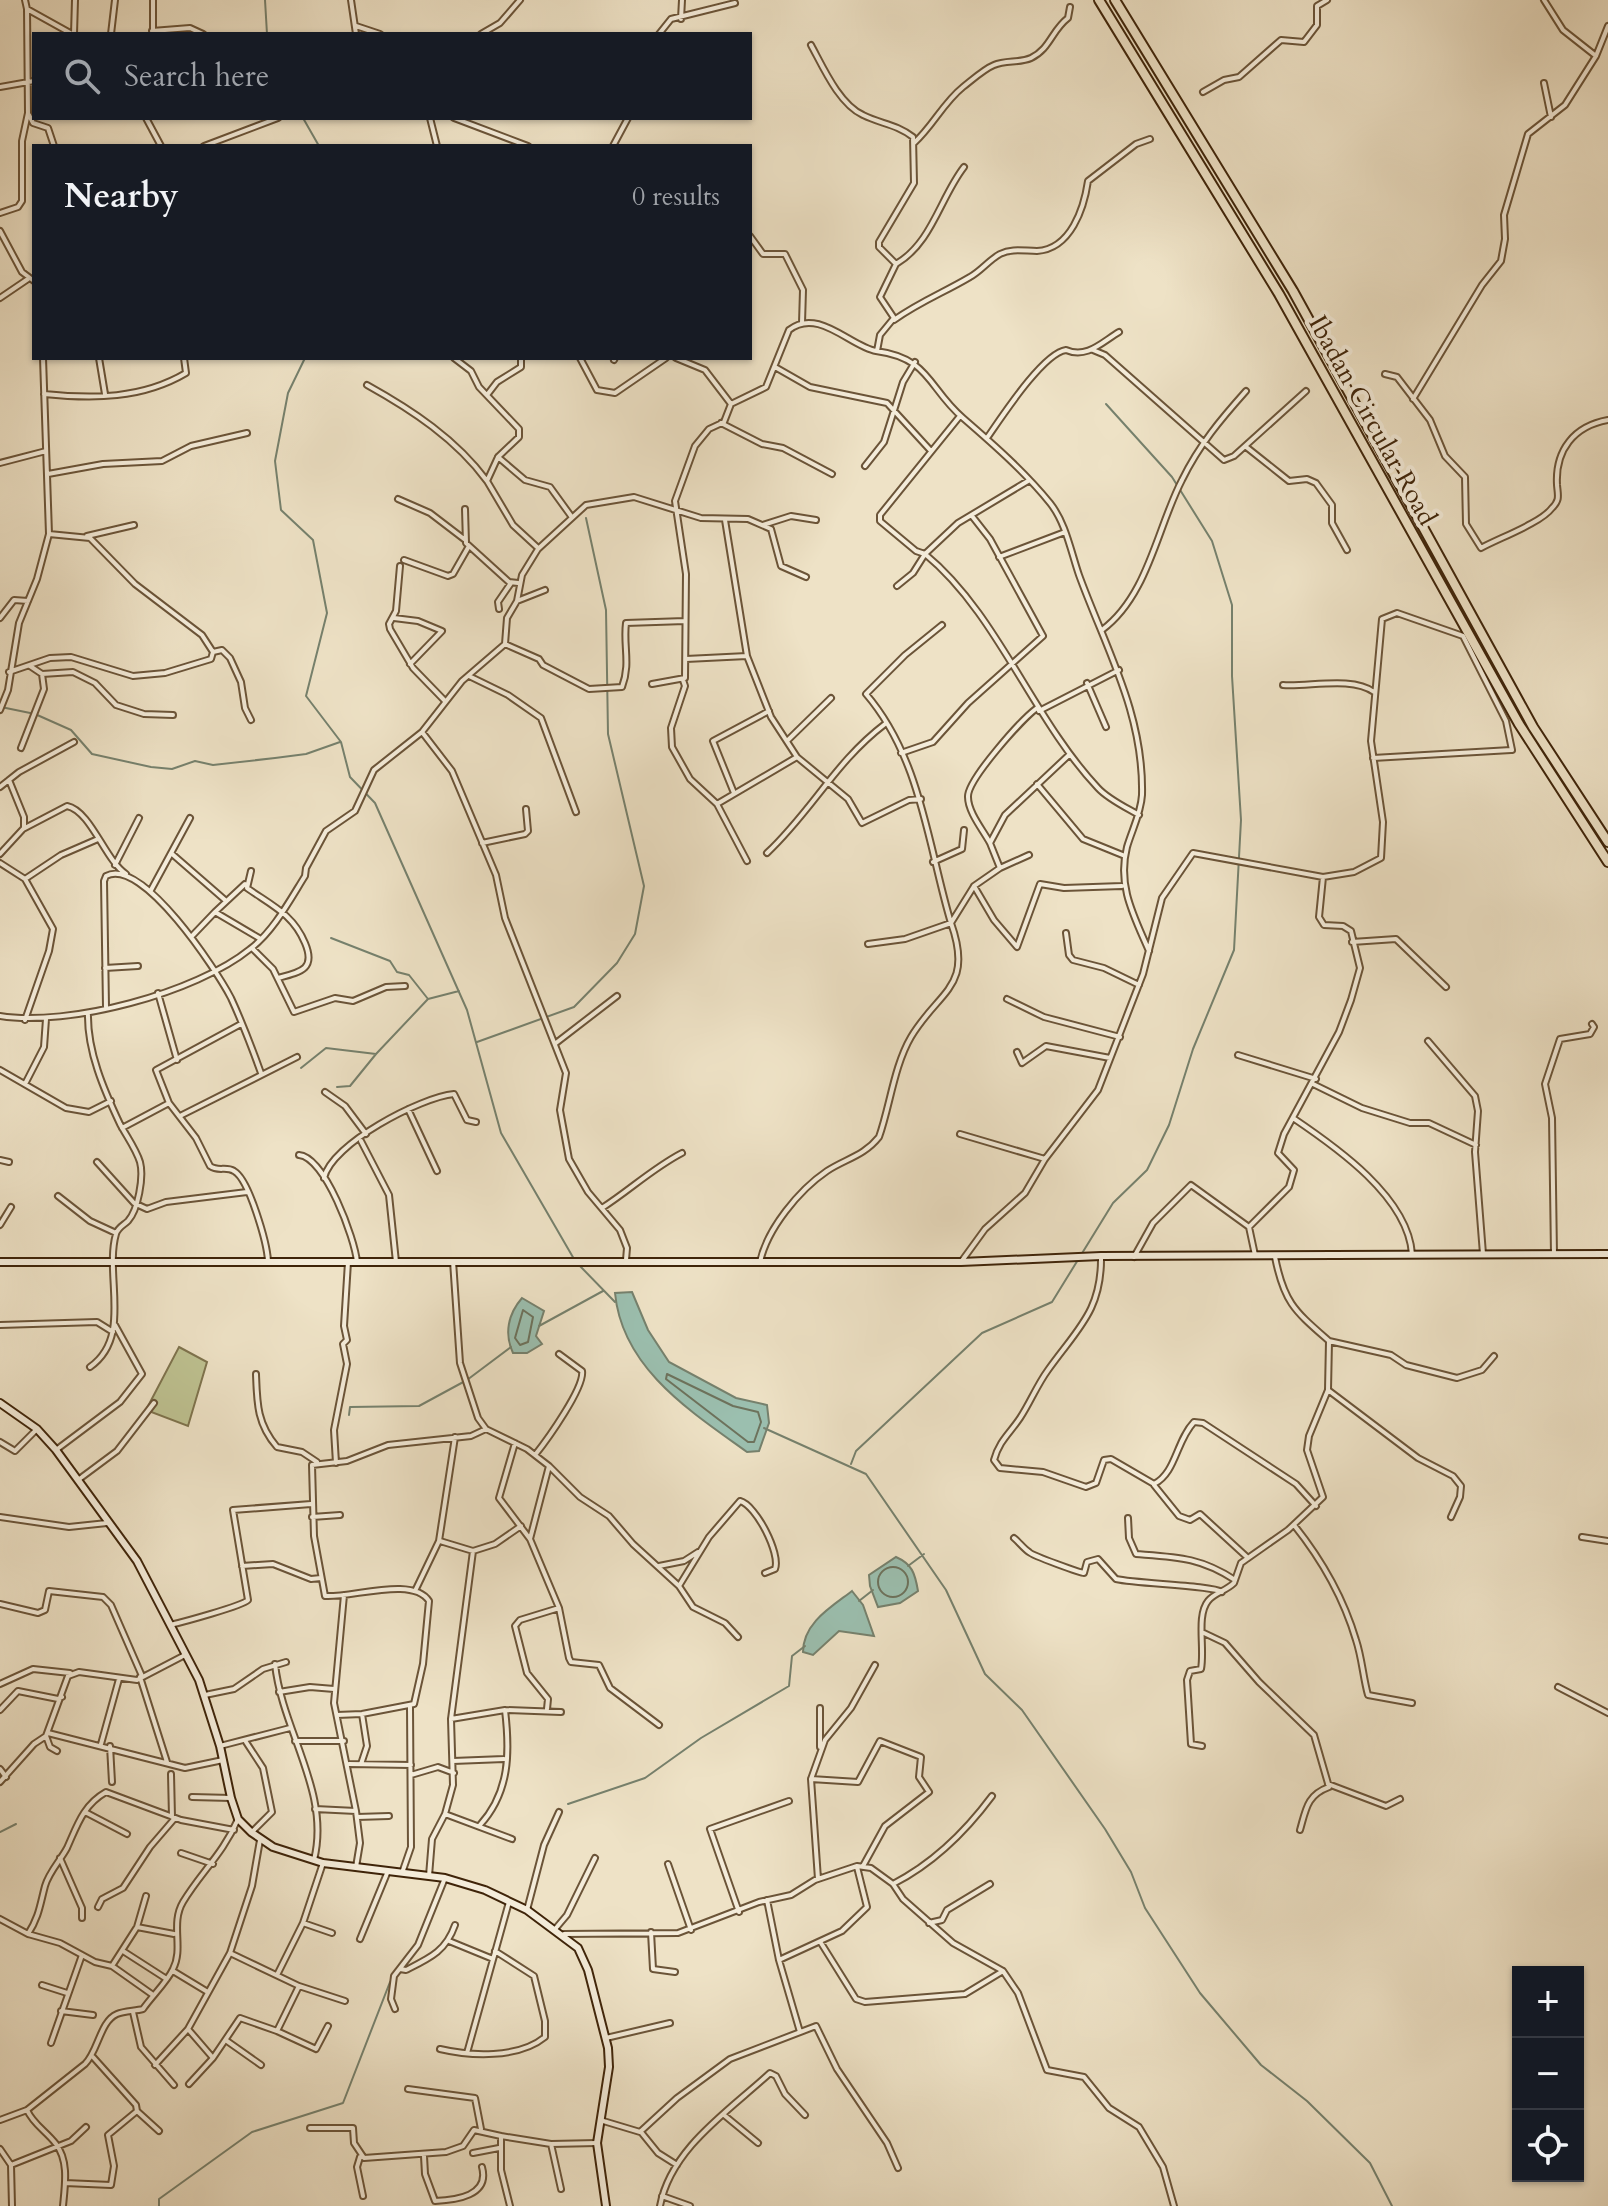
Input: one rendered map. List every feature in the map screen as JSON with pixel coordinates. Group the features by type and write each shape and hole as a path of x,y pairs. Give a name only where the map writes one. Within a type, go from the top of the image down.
{"highway":[{"name":"Ibadan Circular Road","path":"1099,0 1279,294 1519,724 1608,862"},
{"name":"Ibadan Circular Road","path":"1115,0 1293,291 1533,727 1608,842"}],"main road":[{"path":"0,1262 961,1262 1101,1256 1608,1254"},
{"path":"0,1403 37,1429 56,1450 137,1561 205,1695 238,1819 251,1832 260,1840 323,1863 445,1878 509,1900 564,1934 584,1957 606,2038 609,2067 597,2143 606,2206"}],"street":[{"path":"0,213 18,207 22,201 22,141 32,82 26,75 30,30 25,0"},
{"path":"73,32 75,0"},
{"path":"111,32 115,0"},
{"path":"153,0 152,32 190,28 199,32"},
{"path":"351,0 356,32"},
{"path":"484,32 500,23 520,0"},
{"path":"681,19 682,0"},
{"path":"1203,92 1224,80 1239,77 1281,40 1304,42 1317,25 1317,6 1327,0"},
{"path":"1544,0 1563,30 1596,56"},
{"path":"661,32 671,19 681,19 735,3"},
{"path":"914,143 930,129 938,112 961,89 993,65 1030,59 1049,45 1058,26 1068,18 1070,7"},
{"path":"27,9 69,32"},
{"path":"356,26 374,32"},
{"path":"1413,399 1482,285 1501,261 1505,239 1504,215 1528,134 1565,105 1596,56 1608,26"},
{"path":"811,45 848,104 861,115 897,124 913,137 914,183 879,242 879,247 896,264"},
{"path":"0,87 32,82"},
{"path":"1544,83 1551,117"},
{"path":"28,113 33,123 52,133 54,144"},
{"path":"147,120 160,144"},
{"path":"209,144 273,120"},
{"path":"430,120 436,144"},
{"path":"459,120 523,144"},
{"path":"614,144 627,120"},
{"path":"877,351 880,335 892,322 931,294 972,277 1001,253 1020,249 1039,251 1057,244 1084,209 1088,181 1136,144 1150,139"},
{"path":"892,322 894,315 880,297 896,264 910,256 921,241 964,167"},
{"path":"0,231 31,280 0,298"},
{"path":"752,239 763,254 785,254 803,290 802,323"},
{"path":"747,861 717,804 690,779 672,747 671,728 685,686 686,574 676,508 695,446 709,429 721,423 731,404 759,394 766,387 789,330 802,323 840,330 864,348 915,362 960,416 987,438 1051,504 1119,670 1140,741 1139,815 1125,856 1122,886 1149,951"},
{"path":"987,438 1010,404 1055,354 1066,350 1072,353 1093,350 1119,332"},
{"path":"1093,350 1105,355 1224,460 1245,446 1306,391"},
{"path":"0,710 19,623 49,534 43,360"},
{"path":"99,360 105,394"},
{"path":"44,394 105,394 118,398 186,373 184,360"},
{"path":"457,360 471,371 487,395 519,429 519,437 498,457 487,481"},
{"path":"487,395 497,382 521,367 521,360"},
{"path":"581,360 597,390 615,393 663,360"},
{"path":"683,360 705,370 731,404"},
{"path":"865,466 884,442 903,382 915,362"},
{"path":"775,367 810,387 887,403 931,451"},
{"path":"1385,374 1397,377 1430,420 1445,456 1465,477 1466,524 1481,548 1550,512 1559,499 1558,466 1565,442 1589,423 1608,420"},
{"path":"367,385 424,419 472,462 513,525 538,549"},
{"path":"1102,630 1128,603 1175,494 1202,442 1246,391"},
{"path":"960,416 880,518 886,529 946,571 1070,754 1100,790 1139,815"},
{"path":"721,423 762,444 783,448 832,474"},
{"path":"48,474 103,464 162,461 191,446 247,433"},
{"path":"1245,446 1289,481 1307,479 1316,483 1332,505 1332,523 1347,550"},
{"path":"0,463 46,451"},
{"path":"498,457 528,482 550,487 571,516"},
{"path":"897,586 913,573 925,554 958,523 1028,481"},
{"path":"1,1024 1,1016 25,1020 88,1013 185,987 216,973 252,948 283,911 305,876 306,868 326,831 355,811 374,770 422,732 445,701 505,644 507,618 517,601 518,583 538,549 586,505 625,496 676,508 701,518 748,519 771,529 781,566 806,577"},
{"path":"398,499 430,513 464,539 511,583 518,583"},
{"path":"464,539 465,509"},
{"path":"763,525 791,516 816,520"},
{"path":"901,753 933,742 1043,636 972,516"},
{"path":"725,519 747,656 769,711 797,757 848,799 862,823 909,800 921,799"},
{"path":"49,534 85,536 134,525"},
{"path":"999,557 1065,532"},
{"path":"9,672 50,658 71,657 133,676 165,673 211,659 213,652 202,635 135,584 97,543 85,536"},
{"path":"404,560 448,576 453,574 469,546"},
{"path":"400,566 390,629 410,664 445,701"},
{"path":"499,609 498,602 511,583"},
{"path":"517,601 545,590"},
{"path":"0,618 14,600 19,598 28,602"},
{"path":"961,1262 985,1229 1038,1177 1045,1159 1098,1090 1139,985 1162,898 1193,853 1323,877 1354,872 1381,858 1383,822 1373,758 1371,741 1382,619 1397,613 1463,636 1506,721 1512,750 1373,758"},
{"path":"394,618 426,622 442,631 410,664"},
{"path":"505,644 539,659 543,665 589,689 622,687 628,660 624,647 626,623 685,621"},
{"path":"760,1262 769,1240 803,1191 825,1172 869,1149 879,1137 911,1037 947,995 961,962 933,862 921,799 901,753 867,693 942,625"},
{"path":"213,652 222,650 230,658 251,720"},
{"path":"685,659 747,656"},
{"path":"30,666 42,674 73,672 95,683 116,705 144,714 173,715"},
{"path":"1000,868 968,803 968,791 1005,738 1038,709 1119,670"},
{"path":"21,748 44,689 42,674"},
{"path":"469,676 508,695 541,718 576,812"},
{"path":"652,684 683,680"},
{"path":"1087,683 1106,727"},
{"path":"1283,685 1366,686 1374,692"},
{"path":"788,740 831,698"},
{"path":"734,793 713,741 769,711"},
{"path":"767,853 797,825 825,781 854,747 885,724"},
{"path":"422,732 452,771 496,875 505,918 523,956 526,976 566,1073 560,1110 573,1171 620,1230 627,1248 626,1260"},
{"path":"0,787 74,742"},
{"path":"990,843 1005,815 1070,754"},
{"path":"717,804 797,757"},
{"path":"9,780 24,817 23,829"},
{"path":"1037,784 1083,839 1125,856"},
{"path":"0,854 23,829 67,806 78,810 115,865 151,890 171,916 193,935 201,954 216,973 261,1073"},
{"path":"482,843 525,834 528,831 526,809"},
{"path":"115,865 139,818"},
{"path":"151,890 190,818"},
{"path":"933,862 962,849 964,830"},
{"path":"25,879 61,855 98,839"},
{"path":"171,853 225,900"},
{"path":"868,944 905,939 951,923 974,886 1000,868 1029,855"},
{"path":"0,863 25,879 53,929 49,951 25,1020"},
{"path":"193,935 225,900 246,884 251,871"},
{"path":"106,1007 104,881 111,873 128,875"},
{"path":"1249,1227 1289,1187 1294,1170 1278,1153 1339,1032 1360,968 1347,928 1320,922 1323,877"},
{"path":"246,884 283,911 302,933 310,959 301,971 278,978"},
{"path":"974,886 994,920 1017,947 1040,884 1064,888 1122,886"},
{"path":"215,912 259,938"},
{"path":"1066,933 1069,955 1073,960 1104,968 1139,985"},
{"path":"1352,942 1396,939 1446,987"},
{"path":"252,948 268,962 294,1012 335,998 353,1001 386,987 405,986"},
{"path":"105,968 138,966"},
{"path":"158,993 177,1060"},
{"path":"556,1043 617,996"},
{"path":"1007,999 1044,1017 1120,1037"},
{"path":"88,1013 90,1046 122,1128 141,1164 140,1192 131,1218 116,1233 112,1263 115,1325 90,1367"},
{"path":"25,1085 44,1047 46,1019"},
{"path":"241,1024 155,1073 169,1103 210,1166 233,1170 242,1179 265,1235 268,1262"},
{"path":"1554,1255 1552,1118 1545,1084 1560,1039 1590,1034 1594,1027 1592,1024"},
{"path":"1428,1041 1475,1096 1483,1256"},
{"path":"1017,1052 1022,1063 1046,1046 1110,1058"},
{"path":"1238,1055 1315,1081 1362,1108 1410,1123 1429,1123 1476,1145"},
{"path":"180,1116 297,1057"},
{"path":"0,1070 54,1103 84,1111 111,1101"},
{"path":"325,1092 345,1106 366,1134"},
{"path":"324,1178 330,1163 366,1134 408,1109 454,1094 467,1120 476,1122"},
{"path":"122,1128 169,1103"},
{"path":"408,1109 437,1171"},
{"path":"1293,1118 1342,1150 1395,1208 1411,1244 1412,1256"},
{"path":"960,1134 1045,1159"},
{"path":"360,1139 389,1195 396,1262"},
{"path":"602,1208 634,1187 653,1168 682,1153"},
{"path":"299,1155 312,1160 324,1178 351,1233 357,1262"},
{"path":"0,1160 9,1162"},
{"path":"97,1162 134,1203 151,1209 166,1202 247,1192"},
{"path":"1134,1257 1153,1223 1191,1185 1249,1227 1256,1257"},
{"path":"58,1196 90,1221 116,1233"},
{"path":"0,1225 11,1207"},
{"path":"1101,1256 1102,1278 1086,1323 1048,1369 1018,1421 1000,1443 994,1460 1000,1468 1043,1472 1086,1487 1096,1483 1104,1460 1111,1459 1154,1484 1179,1516 1190,1520 1200,1514 1248,1558"},
{"path":"1275,1257 1281,1291 1298,1314 1329,1341 1391,1355 1406,1365 1435,1369 1457,1378 1482,1370 1494,1356"},
{"path":"453,1261 460,1363 478,1418 486,1429 515,1443 549,1466 580,1497 609,1516 679,1586 693,1607 725,1623 738,1637"},
{"path":"336,1463 334,1430 347,1364 343,1344 347,1340 344,1326 349,1293 348,1262"},
{"path":"0,1325 97,1322 113,1332"},
{"path":"56,1450 120,1402 142,1374 115,1325"},
{"path":"1202,1746 1191,1744 1187,1680 1190,1671 1201,1669 1204,1633 1200,1617 1204,1608 1210,1598 1235,1580 1241,1563 1294,1525 1323,1497 1307,1450 1309,1436 1328,1390 1329,1341"},
{"path":"535,1455 575,1397 583,1378 582,1371 559,1354"},
{"path":"256,1374 257,1407 265,1432 277,1447 302,1452 317,1462 336,1463 388,1445 455,1437 486,1429"},
{"path":"1328,1390 1418,1458 1453,1476 1461,1486 1451,1517"},
{"path":"78,1480 117,1451 154,1403"},
{"path":"1154,1484 1173,1464 1181,1436 1194,1422 1203,1423 1296,1484 1316,1506"},
{"path":"0,1442 15,1451 37,1429"},
{"path":"415,1591 439,1541 455,1437"},
{"path":"515,1443 498,1494 530,1539 559,1608 571,1662 599,1665 610,1688 659,1725"},
{"path":"317,1462 312,1465 311,1504 325,1596 415,1591 429,1601 420,1682 410,1707 411,1847 402,1873"},
{"path":"530,1539 549,1466"},
{"path":"679,1586 692,1570 699,1551 735,1503 744,1502 754,1508 778,1559 775,1569 765,1573"},
{"path":"169,1625 244,1604 248,1595 233,1510 311,1504"},
{"path":"312,1517 340,1515"},
{"path":"0,1517 69,1527 107,1523"},
{"path":"1128,1518 1129,1538 1136,1554 1176,1555 1205,1564 1235,1580"},
{"path":"1294,1525 1327,1568 1340,1596 1358,1644 1368,1695 1412,1703"},
{"path":"439,1541 473,1551 495,1544 521,1526"},
{"path":"1582,1537 1608,1541"},
{"path":"1014,1538 1030,1554 1056,1561 1076,1574 1084,1573 1087,1562 1098,1559 1116,1579 1189,1589 1213,1587 1222,1592"},
{"path":"429,1876 432,1839 445,1814 454,1773 451,1719 473,1551"},
{"path":"656,1565 684,1561 699,1551"},
{"path":"242,1566 273,1564 311,1579 321,1578"},
{"path":"0,1604 38,1613 45,1610 49,1591 103,1597 111,1605 141,1676 167,1762"},
{"path":"344,1595 343,1633 334,1689 360,1843 356,1867"},
{"path":"547,1709 548,1699 527,1673 515,1626 520,1620 559,1608"},
{"path":"1204,1633 1225,1643 1259,1682 1314,1735 1328,1784"},
{"path":"0,1684 33,1669 119,1679 141,1676 186,1654"},
{"path":"205,1695 234,1689 263,1669 286,1662"},
{"path":"275,1664 279,1692 311,1786 318,1833 314,1860"},
{"path":"818,1879 811,1779 819,1753 875,1665"},
{"path":"0,1782 47,1734 64,1695 65,1681 73,1673"},
{"path":"101,1744 119,1679"},
{"path":"279,1692 310,1687 334,1689"},
{"path":"1558,1687 1608,1713"},
{"path":"0,1710 18,1691 58,1699 64,1695"},
{"path":"337,1715 410,1707"},
{"path":"819,1753 820,1708"},
{"path":"451,1719 505,1710 547,1709 561,1712"},
{"path":"480,1825 496,1805 505,1785 505,1710"},
{"path":"361,1764 367,1746 362,1714"},
{"path":"220,1746 246,1742 290,1728"},
{"path":"47,1734 110,1746 193,1769 223,1760"},
{"path":"47,1734 50,1747 57,1751"},
{"path":"295,1741 344,1741"},
{"path":"564,1934 691,1930 767,1900 791,1895 818,1879 860,1866 885,1826 929,1792 919,1777 921,1757 880,1741 858,1782 811,1779"},
{"path":"246,1742 263,1768 272,1812 251,1832"},
{"path":"110,1746 112,1782"},
{"path":"453,1761 504,1759"},
{"path":"349,1764 411,1765"},
{"path":"411,1775 438,1767 454,1773"},
{"path":"0,1769 6,1777"},
{"path":"98,1907 102,1899 123,1888 174,1817 171,1774"},
{"path":"1328,1784 1386,1806 1400,1799"},
{"path":"1300,1830 1308,1802 1328,1784"},
{"path":"28,1934 39,1916 45,1886 85,1812 106,1792 174,1817 234,1830"},
{"path":"893,1884 933,1857 972,1823 992,1796"},
{"path":"192,1797 231,1798"},
{"path":"739,1912 710,1829 789,1801"},
{"path":"315,1809 389,1816"},
{"path":"85,1812 127,1834"},
{"path":"527,1910 544,1845 559,1812"},
{"path":"445,1814 512,1839"},
{"path":"0,2120 27,2110 93,2057 111,2019 117,2014 143,2009 173,1971 175,1935 183,1903 213,1864 238,1819"},
{"path":"155,2065 188,2029 206,1991 230,1953 252,1886 260,1840"},
{"path":"181,1853 213,1864"},
{"path":"60,1858 80,1903 82,1918"},
{"path":"556,1928 567,1915 595,1858"},
{"path":"277,1975 303,1923 323,1863"},
{"path":"668,1864 691,1930"},
{"path":"860,1866 893,1884 929,1923 953,1943 1003,1971 1018,1993 1047,2070 1084,2077 1109,2108 1139,2127 1163,2167 1174,2206"},
{"path":"779,1960 842,1931 867,1907 860,1866"},
{"path":"360,1939 388,1871"},
{"path":"395,2009 390,1990 400,1969 423,1936 445,1878"},
{"path":"929,1923 942,1920 947,1910 990,1884"},
{"path":"112,1966 137,1927 146,1896"},
{"path":"467,2053 509,1900"},
{"path":"767,1900 779,1960 800,2032"},
{"path":"1,1921 112,1966 153,1995"},
{"path":"303,1923 332,1933"},
{"path":"400,1969 406,1970 431,1958 449,1941 455,1925"},
{"path":"137,1927 175,1935"},
{"path":"651,1932 653,1969 675,1972"},
{"path":"449,1941 493,1959"},
{"path":"821,1943 856,1999 865,2002 965,1994 1003,1971"},
{"path":"123,1951 166,1978"},
{"path":"440,2049 467,2053 508,2051 530,2046 545,2037 545,2021 534,1976 495,1951"},
{"path":"230,1953 299,1986 345,2001"},
{"path":"51,2043 82,1955"},
{"path":"173,1971 206,1991"},
{"path":"42,1985 67,1993"},
{"path":"277,2031 299,1986"},
{"path":"61,2011 93,2015"},
{"path":"133,2012 141,2047 174,2085"},
{"path":"189,2084 227,2041 240,2018 316,2049 328,2026"},
{"path":"606,2038 670,2023"},
{"path":"640,2132 677,2098 730,2059 800,2032 819,2028 837,2069 887,2143 898,2168"},
{"path":"188,2029 213,2058"},
{"path":"227,2041 261,2065"},
{"path":"93,2057 136,2105 137,2111 159,2131"},
{"path":"660,2206 677,2165 699,2136 770,2073 776,2076 785,2094 805,2115"},
{"path":"408,2089 475,2098 481,2129"},
{"path":"27,2110 31,2119 57,2145 64,2160 63,2206"},
{"path":"65,2183 111,2185 114,2155 108,2135 137,2111"},
{"path":"724,2115 758,2143"},
{"path":"600,2120 640,2132 658,2153 677,2165"},
{"path":"11,2165 71,2141 86,2127"},
{"path":"310,2128 353,2128 354,2143 360,2157 357,2167 363,2196"},
{"path":"360,2157 400,2153 424,2156 463,2146 470,2135 481,2129 501,2136 551,2144 597,2143"},
{"path":"501,2136 499,2148 510,2206"},
{"path":"551,2144 561,2189"},
{"path":"473,2153 499,2148"},
{"path":"0,2149 11,2165 12,2206"},
{"path":"424,2156 425,2174 435,2201 456,2200 479,2190 484,2181 482,2167"},
{"path":"662,2196 690,2206"}],"shaded area":[{"path":"179,1347 207,1362 188,1426 146,1410"}],"water":[{"path":"632,1292 648,1330 669,1362 736,1398 767,1405 769,1423 759,1451 747,1452 703,1420 662,1385 645,1365 620,1320 615,1293"},
{"path":"522,1298 544,1311 536,1336 542,1344 527,1353 513,1353 509,1324"},
{"path":"896,1557 912,1570 918,1591 900,1603 878,1607 869,1575"},
{"path":"852,1591 863,1605 874,1636 839,1631 813,1655 803,1652 804,1642 813,1624"}],"waterway":[{"path":"265,0 267,32"},
{"path":"304,120 318,144"},
{"path":"304,360 288,393 275,461 281,510 313,540 327,613 306,696 341,742 350,777 375,803 467,1010 501,1133 574,1259"},
{"path":"851,1464 856,1451 982,1333 1052,1302 1113,1203 1147,1170 1169,1125 1193,1049 1234,950 1241,820 1232,676 1232,605 1212,541 1172,477 1106,404"},
{"path":"477,1042 574,1007 617,963 635,934 644,886 608,734 606,610 586,518"},
{"path":"1,707 35,714 71,730 92,754 151,767 172,769 195,761 213,765 306,754 340,742"},
{"path":"331,938 390,961 397,972 409,975 428,999"},
{"path":"301,1068 326,1048 376,1054 428,999 459,991"},
{"path":"337,1087 350,1086 376,1054"},
{"path":"578,1264 615,1302"},
{"path":"539,1326 603,1291"},
{"path":"349,1415 350,1407 419,1406 467,1380 511,1347"},
{"path":"764,1428 866,1474 946,1590 985,1674 1022,1710 1105,1829 1131,1872 1145,1908 1200,1993 1261,2065 1307,2101 1370,2163 1392,2206"},
{"path":"908,1566 924,1554"},
{"path":"859,1601 873,1590"},
{"path":"568,1804 645,1778 701,1738 789,1686 792,1656 805,1646"},
{"path":"0,1832 16,1824"},
{"path":"159,2206 159,2199 252,2132 343,2103 390,1982"}]}
